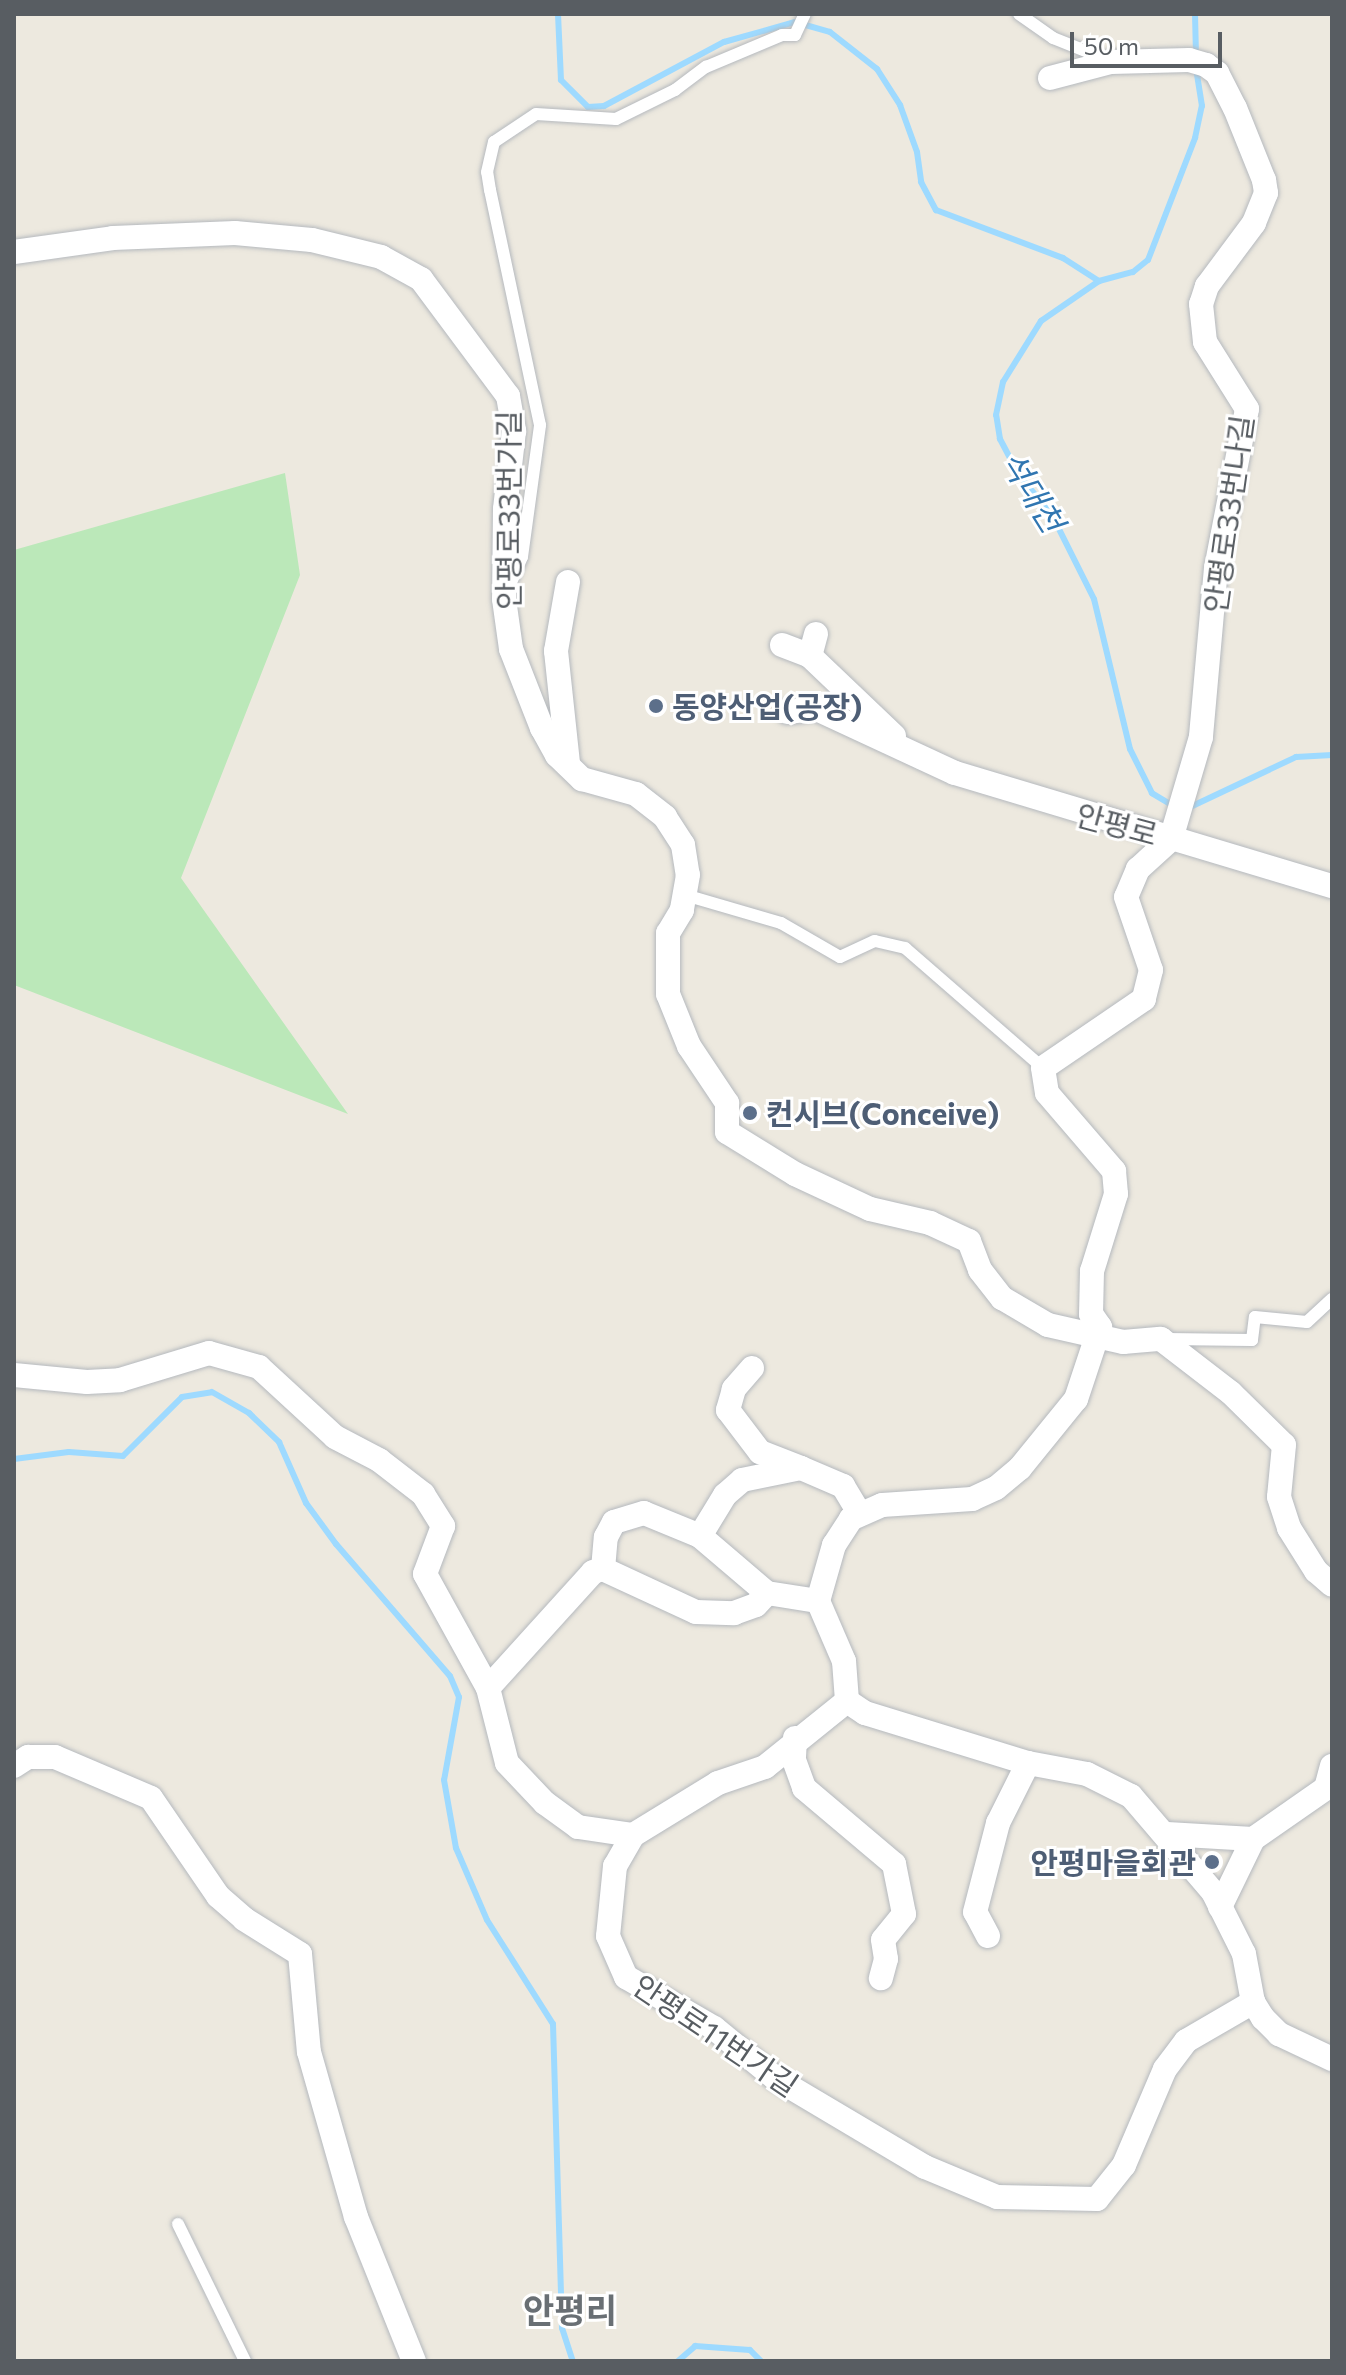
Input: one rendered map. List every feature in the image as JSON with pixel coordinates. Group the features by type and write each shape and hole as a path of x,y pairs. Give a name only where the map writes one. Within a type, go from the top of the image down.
{"street":[{"name":"안평로33번나길","path":"1050,78 1111,62 1198,62 1217,73 1256,154 1266,193 1254,223 1207,286 1201,304 1205,342 1243,395 1247,417 1216,568 1201,737 1177,818"},
{"name":"안평로33번가길","path":"14,252 113,238 235,233 312,240 381,257 421,279 508,396 514,431 505,509 504,599 511,649 528,697 557,755 582,779 636,794 665,817 683,845 688,875 685,895 668,933 668,994 689,1046 727,1103 727,1132 795,1174 870,1209 930,1223 969,1241 980,1270 1002,1298 1048,1325 1096,1338"},
{"path":"568,582 556,651 569,766"},
{"path":"782,645 813,645 907,749"},
{"path":"787,712 817,709 907,749"},
{"name":"안평로","path":"907,749 955,773 1177,818 1332,886"},
{"path":"847,1701 844,1661 818,1601 834,1545 860,1514 882,1505 972,1499 996,1488 1070,1407 1096,1338 1100,1327 1091,1314 1092,1271 1116,1194 1114,1171 1047,1093 1043,1068 1064,1050 1107,1028 1144,999 1151,970 1126,897 1138,869 1177,818"},
{"path":"1096,1338 1161,1339 1231,1393 1284,1445 1279,1497 1289,1528 1316,1571 1332,1585"},
{"path":"14,1375 87,1382 120,1380 209,1353 259,1367 335,1437 379,1460 423,1494 443,1526 425,1574 488,1688 507,1763 545,1803 578,1827 633,1835 718,1783 765,1767 795,1738 847,1701"},
{"path":"752,1368 734,1389 728,1410 760,1452 843,1486 860,1514"},
{"path":"700,1536 725,1495 742,1480 801,1468"},
{"path":"603,1569 606,1537 614,1522 644,1513 700,1536 767,1593 818,1601"},
{"path":"488,1688 593,1572 603,1569 696,1612 734,1613 756,1605 767,1593"},
{"path":"847,1701 865,1713 1028,1763 1111,1784 1131,1796 1167,1834 1220,1907 1244,1954 1253,2002 1279,2034 1332,2059"},
{"path":"795,1738 794,1760 804,1788 894,1864 904,1914 883,1940 886,1959 881,1978"},
{"path":"14,1766 28,1757 55,1757 151,1798 218,1896 244,1919 300,1954 313,2067 356,2217 414,2361"},
{"path":"988,1936 975,1912 998,1823 1028,1763"},
{"path":"1220,1907 1253,1839 1326,1788 1332,1766"},
{"path":"1167,1834 1253,1839"},
{"name":"안평로11번가길","path":"633,1835 615,1866 608,1936 626,1977 714,2028 775,2078 925,2167 997,2197 1097,2199 1124,2165 1165,2069 1186,2041 1253,2002"}],"lane":[{"path":"1019,14 1053,38 1111,62"},
{"path":"504,599 522,557 540,425 487,172 494,142 536,114 616,119 675,90 706,67 800,21"},
{"path":"685,895 781,923 840,957 875,941 905,948 1043,1068"},
{"path":"1161,1339 1252,1340 1255,1317 1307,1322 1332,1299"},
{"path":"178,2224 245,2361"}],"green space":[{"path":"285,473 300,575 181,878 348,1114 14,985 14,550"}],"waterway":[{"path":"558,14 561,80 588,107 604,106 724,42 795,22 830,32 877,69 900,105 917,152 921,182 936,210 1063,258 1099,281"},
{"name":"석대천","path":"1195,14 1196,54"},
{"name":"석대천","path":"1175,807 1152,793 1130,749 1094,599 1052,515 1019,475 1000,439 996,415 1003,382 1041,321 1099,281 1133,272 1148,260 1195,138 1202,106 1196,70"},
{"name":"석대천","path":"1186,809 1296,757 1332,755"},
{"path":"14,1459 69,1452 123,1456 182,1397 212,1392 249,1413 279,1442 306,1503 336,1544 450,1676 459,1697 444,1780 456,1848 487,1920 553,2024 562,2328 573,2361"},
{"path":"678,2361 695,2346 750,2350 761,2361"}],"place":[{"name":"동양산업(공장)","path":"656,706"},
{"name":"컨시브(Conceive)","path":"750,1113"},
{"name":"안평마을회관","path":"1212,1862"}],"district":[{"name":"안평리","path":"570,2310"}]}
